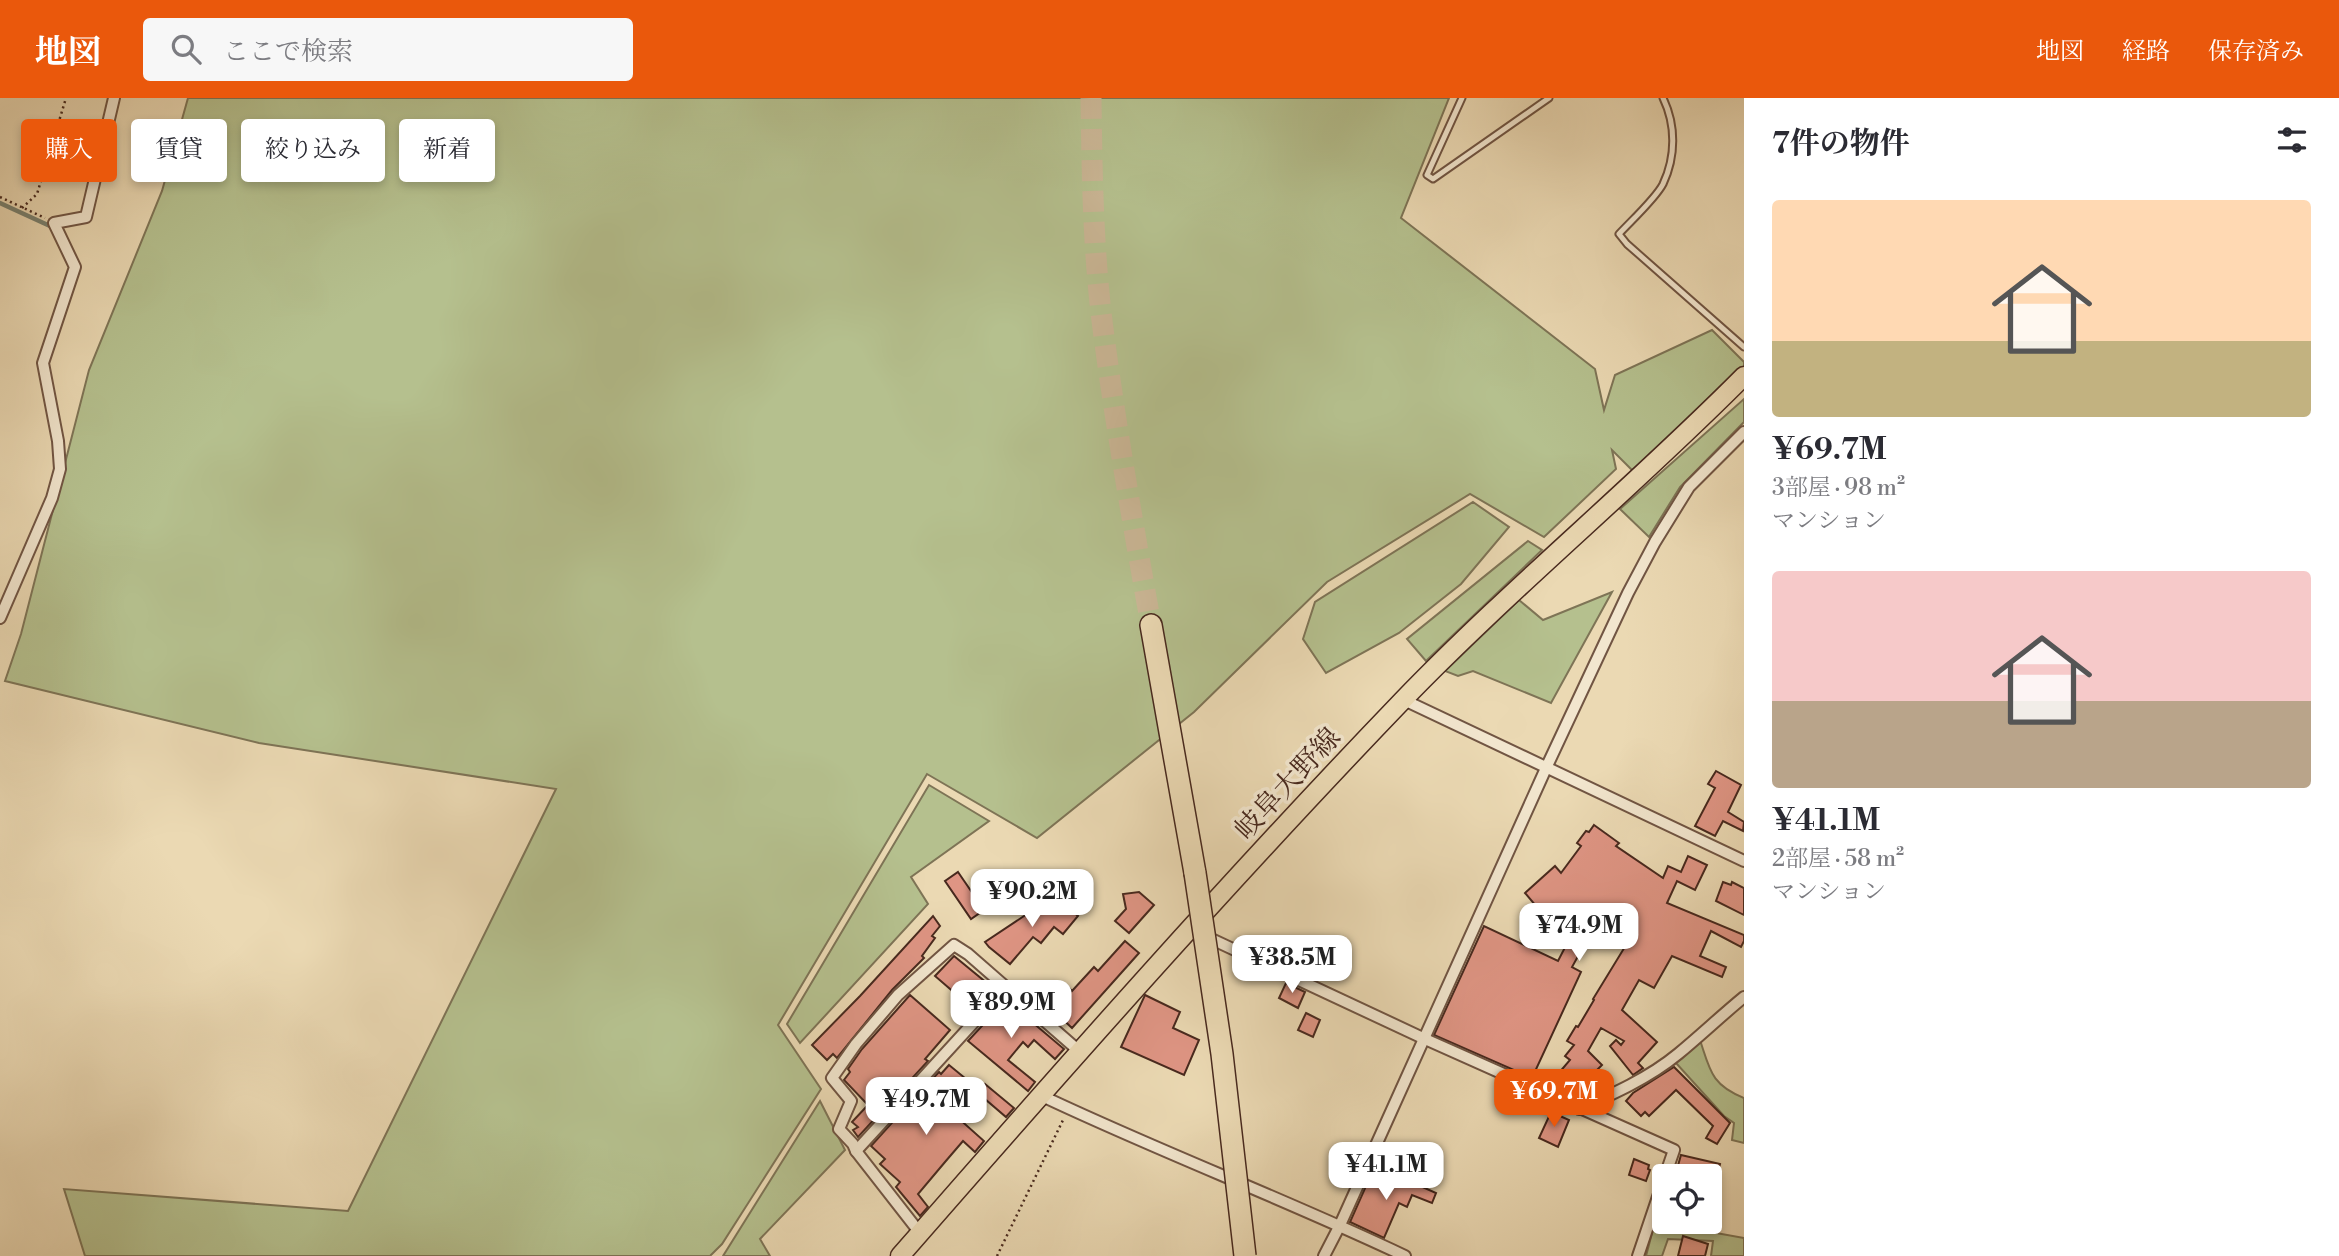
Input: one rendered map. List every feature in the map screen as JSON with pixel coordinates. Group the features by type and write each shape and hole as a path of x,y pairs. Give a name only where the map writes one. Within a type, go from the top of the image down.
{"highway":[{"path":"1151,625 1195,873 1222,1054 1245,1256"}],"main road":[{"name":"岐阜大野線","path":"900,1256 1189,929 1404,700 1520,587 1688,433 1744,376"}],"street":[{"path":"0,618 52,498 60,469 58,441 43,363 75,267 54,223 86,217 114,98"},
{"path":"1324,1256 1614,621 1654,542 1689,487 1744,432"},
{"path":"1404,700 1744,860"},
{"path":"1189,929 1424,1039 1674,1150 1669,1164"},
{"path":"920,1233 839,1129 851,1101 832,1078 856,1044 898,995 954,945 1079,1051"},
{"path":"856,1151 1006,987"},
{"path":"1579,1109 1608,1097 1654,1071 1678,1054 1744,996"},
{"path":"1041,1095 1405,1256"},
{"path":"1638,1256 1652,1215"}],"lane":[{"path":"1462,98 1427,175 1433,179 1549,98"},
{"path":"1663,98 1672,116 1672,152 1662,185 1619,234 1744,347"}],"path":[{"path":"22,208 37,194 66,98"},
{"path":"0,197 54,223"},
{"path":"997,1256 1069,1108"}],"green space":[{"path":"188,98 1449,98 1401,218 1595,369 1604,410 1615,375 1712,330 1744,362 1744,369 1635,473 1612,450 1616,469 1544,537 1470,494 1327,582 1194,712 1037,838 927,774 778,1025 821,1089 722,1244 710,1256 85,1256 64,1189 348,1211 556,789 259,743 5,681 21,634 89,370 165,182 227,182 227,119 182,119"},
{"path":"1744,399 1744,422 1680,487 1649,537 1620,509"},
{"path":"1473,502 1509,527 1461,584 1399,633 1326,673 1303,639 1315,602"},
{"path":"1528,541 1542,550 1426,661 1407,639"},
{"path":"1612,592 1551,703 1473,671 1458,676 1445,671 1519,600 1543,620"},
{"path":"929,785 989,821 911,877 928,904 800,1043 787,1024"},
{"path":"1700,1040 1718,1082 1744,1098 1744,1143 1732,1140 1734,1123 1724,1116 1676,1063"},
{"path":"820,1101 845,1150 760,1239 770,1256 723,1256"},
{"path":"1652,1233 1722,1234 1744,1238 1744,1256 1711,1256 1713,1241 1668,1239 1662,1256 1646,1256"}],"building":[{"path":"1716,771 1741,785 1728,812 1744,822 1743,831 1723,821 1715,836 1695,826 1715,788 1708,784"},
{"path":"1594,825 1619,843 1616,846 1663,878 1668,866 1681,872 1688,856 1707,865 1695,890 1677,881 1667,903 1744,935 1744,941 1741,947 1711,931 1700,956 1726,967 1722,977 1672,956 1654,988 1639,980 1622,1010 1657,1042 1638,1063 1643,1068 1633,1075 1610,1046 1616,1040 1621,1045 1624,1041 1601,1028 1588,1051 1602,1065 1576,1091 1558,1074 1570,1060 1565,1056 1574,1045 1567,1041 1634,932 1606,918 1597,933 1592,931 1572,967 1581,972 1532,1078 1434,1035 1484,926 1558,961 1574,930 1541,912 1525,893 1555,866 1561,873 1581,846 1577,843"},
{"path":"958,872 984,910 971,919 945,881"},
{"path":"1723,882 1731,885 1732,882 1744,888 1744,915 1716,901"},
{"path":"1139,892 1154,905 1129,933 1115,921 1126,909 1123,894"},
{"path":"1054,896 1078,916 1063,934 1054,927 1041,943 1033,937 1010,964 985,942"},
{"path":"933,916 940,926 922,956 924,958 892,990 837,1058 833,1054 827,1060 812,1045"},
{"path":"1125,941 1139,953 1072,1028 1055,1012 1057,1010 1051,1003 1067,986 1072,991 1094,967 1098,971"},
{"path":"954,956 988,984 971,1007 935,976"},
{"path":"1286,983 1305,992 1298,1008 1279,998"},
{"path":"910,995 950,1030 925,1059 928,1061 858,1137 853,1130 858,1127 852,1122 868,1105 844,1080 850,1072 848,1069 862,1049"},
{"path":"1145,995 1180,1012 1173,1028 1199,1040 1184,1075 1121,1047"},
{"path":"1006,1000 1064,1049 1055,1059 1034,1040 1028,1047 1023,1042 1008,1060 1035,1082 1028,1091 968,1041"},
{"path":"1306,1013 1320,1020 1313,1037 1298,1030"},
{"path":"949,1065 971,1083 948,1109 984,1141 975,1152 963,1141 945,1162 918,1194 928,1207 920,1216 896,1187 900,1182 880,1164 885,1159 871,1146 898,1116 903,1120 927,1093 923,1089"},
{"path":"1674,1067 1730,1123 1717,1144 1706,1138 1713,1126 1676,1090 1649,1116 1645,1112 1641,1116 1626,1101 1633,1093"},
{"path":"985,1084 1014,1108 1006,1117 978,1093"},
{"path":"1551,1112 1569,1120 1558,1147 1539,1138"},
{"path":"1681,1155 1720,1164 1678,1164"},
{"path":"1634,1159 1649,1165 1646,1181 1629,1175"},
{"path":"1389,1172 1436,1193 1432,1203 1412,1195 1407,1207 1399,1203 1384,1238 1350,1222 1370,1177 1384,1184"},
{"path":"1683,1236 1708,1244 1705,1256 1678,1256"}],"waterway":[{"path":"0,203 50,226"}],"tunnel":[{"path":"1091,98 1095,237 1102,321 1118,435 1151,625"}]}
